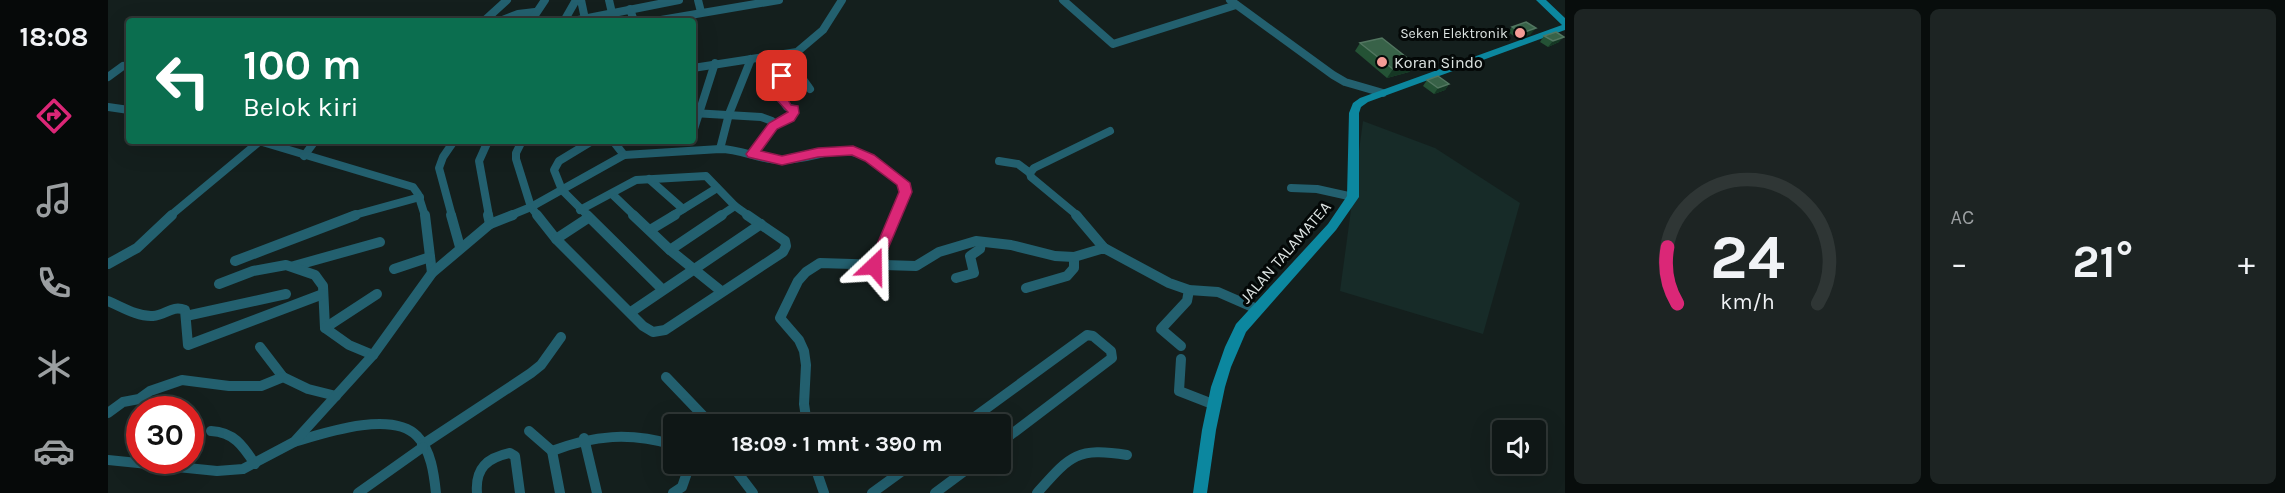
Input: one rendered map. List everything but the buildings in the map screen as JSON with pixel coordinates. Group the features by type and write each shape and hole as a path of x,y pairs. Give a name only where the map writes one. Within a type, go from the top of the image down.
{"street":[{"path":"487,18 507,0"},
{"path":"532,18 545,0"},
{"path":"566,18 576,0"},
{"path":"581,0 585,18"},
{"path":"609,0 612,13"},
{"path":"590,18 633,6 679,0"},
{"path":"698,0 700,12"},
{"path":"670,18 776,0"},
{"path":"696,67 797,52 812,41 832,17 842,0"},
{"path":"1063,0 1113,44 1233,2 1333,75 1345,82 1383,93"},
{"path":"1541,0 1565,25"},
{"path":"1551,0 1565,13"},
{"path":"508,18 535,12"},
{"name":"JALAN TALAMATEA","path":"1200,493 1215,405 1228,352 1241,328 1332,227 1353,197 1354,112 1357,105 1364,100 1565,25"},
{"path":"785,54 810,89"},
{"path":"720,148 729,114 750,59"},
{"path":"715,63 702,88 696,113 761,117 772,121 773,126"},
{"path":"752,154 773,126 789,118 794,111 787,107 781,98 783,89 779,71 793,64"},
{"path":"108,77 123,66"},
{"path":"108,107 126,110"},
{"path":"1030,173 1043,163 1110,131"},
{"path":"108,264 137,248 170,216 256,144"},
{"path":"269,144 413,187 424,209 432,273"},
{"path":"304,156 313,144"},
{"path":"452,144 439,168 460,247"},
{"path":"487,144 479,161 490,224"},
{"path":"520,144 516,159 531,207 556,239 643,326 652,332 660,332 785,249 785,241 735,206 706,176 631,182 580,210"},
{"path":"587,144 557,164 554,170 562,190 662,289"},
{"path":"615,144 624,155"},
{"path":"656,151 657,144"},
{"path":"688,150 689,144"},
{"path":"294,442 373,355 432,273 460,247 490,224 531,207 624,155 720,148 782,160 818,153 853,150 870,158 903,183 905,192 874,266"},
{"path":"999,161 1018,164 1030,173 1031,177 1078,216 1104,248 1114,255 1169,283 1189,290 1218,292 1257,309"},
{"path":"649,179 683,210"},
{"path":"650,230 717,188"},
{"path":"1292,188 1317,189 1353,197"},
{"path":"612,194 670,250 721,291"},
{"path":"235,261 282,241 383,205 420,197"},
{"path":"670,250 735,206"},
{"path":"556,239 588,218"},
{"path":"631,312 761,224"},
{"path":"806,414 804,400 806,369 803,350 797,338 782,323 782,312 798,281 806,272 820,263 916,266 939,252 976,241 1011,245 1055,256 1074,257 1104,248"},
{"path":"294,266 380,242"},
{"path":"956,278 974,273 970,256 980,249 981,242"},
{"path":"394,269 430,257"},
{"path":"1026,288 1067,276 1074,268 1074,257"},
{"path":"219,284 253,271 286,265 315,275 321,280 325,328 342,341 373,355"},
{"path":"1180,346 1161,329 1187,301 1189,290"},
{"path":"186,316 286,294"},
{"path":"108,301 151,317 160,315 173,307 183,308 186,316 188,345 323,294"},
{"path":"325,328 377,294"},
{"path":"979,414 1087,335 1093,336 1111,351 1112,358 1011,435"},
{"path":"358,493 374,489 422,446 531,373 561,337"},
{"path":"260,347 283,377 308,389 336,396"},
{"path":"1181,359 1179,390 1181,393 1188,398 1215,405"},
{"path":"108,413 123,402 139,399 150,391 182,380 229,386 261,386 283,377"},
{"path":"666,378 701,414"},
{"path":"108,460 162,468 217,471 243,469 294,442 360,426 380,425 408,429 414,433 432,462 436,493"},
{"path":"211,431 222,430 234,435 240,440 255,464"},
{"path":"529,431 552,451 560,493"},
{"path":"552,451 584,438 632,435 663,442"},
{"path":"584,438 597,493"},
{"path":"1037,493 1076,453 1102,450 1127,455"},
{"path":"477,493 475,476 481,467 486,461 510,453 515,456 520,493"},
{"path":"673,493 682,488 687,474"},
{"path":"739,474 753,493"},
{"path":"817,474 824,493"},
{"path":"872,493 898,474"},
{"path":"935,493 961,474"}],"shaded area":[{"path":"1363,121 1435,148 1520,203 1483,334 1340,291"}],"place":[{"name":"Seken Elektronik","path":"1520,33"},
{"name":"Koran Sindo","path":"1382,62"}],"route":[{"path":"782,76 781,98 787,107 794,109 794,113 782,123 773,126 752,154 782,160 843,149 853,150 870,158 905,186 906,190 874,266"}]}
